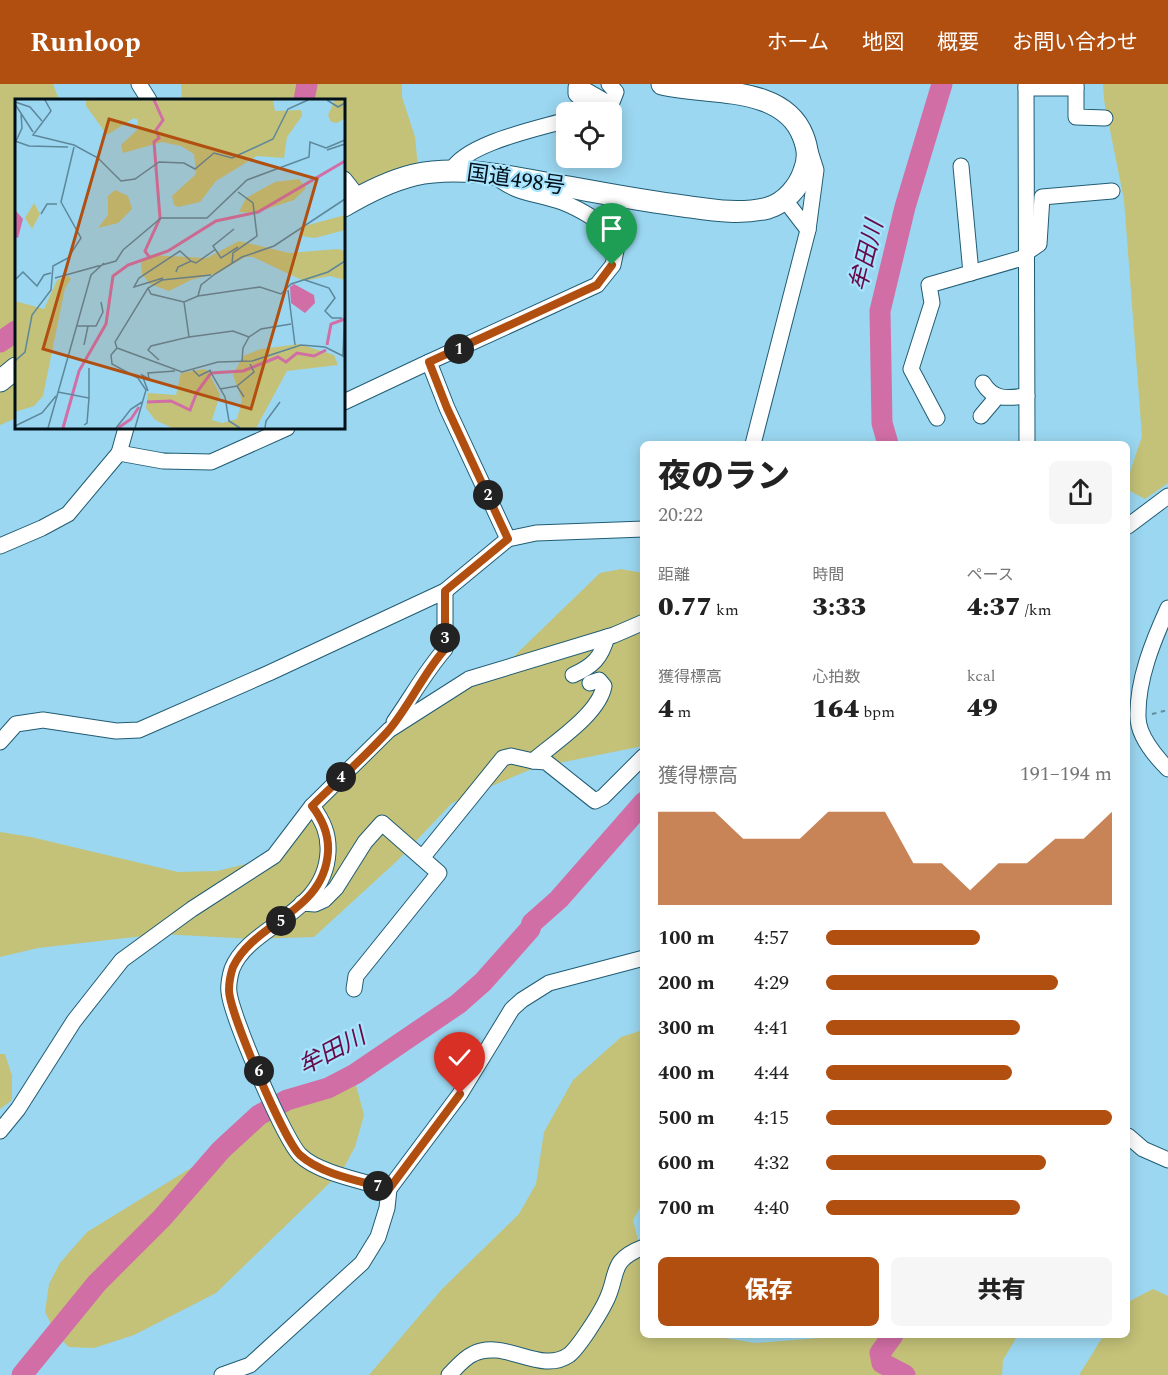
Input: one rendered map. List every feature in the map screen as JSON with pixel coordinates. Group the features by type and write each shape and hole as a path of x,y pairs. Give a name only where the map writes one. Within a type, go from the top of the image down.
{"highway":[{"path":"662,84 737,93 761,99 786,111 795,120 807,145 808,158 802,178 785,200"},
{"name":"国道498号","path":"351,202 384,185 413,175 451,171 493,173 670,204 738,213 771,207 785,200"},
{"path":"0,381 15,369"}],"street":[{"path":"139,84 148,99"},
{"path":"609,84 616,92 612,102"},
{"path":"1027,441 1026,86 1076,86 1076,117 1105,118"},
{"path":"584,102 576,94 576,88 580,87 606,102"},
{"path":"451,171 457,160 506,137 556,123"},
{"path":"754,441 808,230 816,170 815,158 807,145"},
{"path":"961,166 971,273"},
{"path":"345,402 597,285 612,265 619,236 593,217 562,202 508,188 493,173"},
{"path":"345,182 351,202"},
{"path":"937,418 910,369 932,303 929,285 1026,255 1039,244 1042,197 1112,191"},
{"path":"785,200 808,230"},
{"path":"429,362 447,408 508,539"},
{"path":"983,383 990,394 997,397 1027,396"},
{"path":"981,416 997,397"},
{"path":"0,546 68,514 119,453 126,429"},
{"path":"119,453 163,461 211,462 285,429"},
{"path":"1130,524 1168,496"},
{"path":"0,742 16,724 44,720 116,731 139,730 269,674 445,591 508,539 536,533 640,529"},
{"path":"0,1131 18,1109 74,1021 122,960 192,909 274,856 312,806 389,730 418,688 426,670 445,649 445,591"},
{"path":"1168,608 1149,654 1142,683 1138,718 1144,739 1168,769"},
{"path":"389,730 469,679 607,637 640,624"},
{"path":"626,630 636,635 640,634"},
{"path":"573,675 594,664 602,654 607,637"},
{"path":"533,760 591,711 602,698 604,686 599,680 590,683"},
{"path":"422,858 504,758 511,756 546,762 595,801 603,797 640,760"},
{"path":"312,806 323,820 329,842 327,866 317,886 302,903 244,951 232,969 229,990 235,1016 281,1124 299,1154 315,1166 389,1189"},
{"path":"302,903 315,904 324,900 336,888 365,842 382,823 439,873 356,976 354,989"},
{"path":"222,1375 250,1365 362,1263 378,1237 387,1208 389,1189 460,1094 512,1009 549,983 640,959"},
{"path":"1130,1138 1143,1149 1168,1160"},
{"path":"449,1375 472,1354 493,1348 535,1361 555,1363 570,1354 606,1302 616,1264 630,1252 640,1248"}],"path":[{"path":"1138,718 1168,710"}],"shaded area":[{"path":"0,84 53,84 59,99 15,99 15,418 0,425"},
{"path":"181,84 402,84 402,97 415,137 418,167 345,211 345,99 182,99"},
{"path":"1103,84 1168,84 1168,483 1145,499 1130,491 1130,472 1142,436 1124,200 1104,100"},
{"path":"621,569 640,572 640,747 534,768 452,803 399,859 314,937 253,939 161,934 38,948 0,957 0,832 31,837 178,872 217,871 258,861 292,841 352,761 505,665 600,573"},
{"path":"640,1031 640,1207 633,1220 640,1248 640,1338 725,1338 755,1343 821,1338 1016,1338 1003,1360 1002,1375 369,1375 442,1289 519,1214 536,1184 544,1132 573,1080 621,1037"},
{"path":"0,1054 5,1054 12,1076 12,1100 0,1109"},
{"path":"341,1082 356,1085 364,1115 355,1147 342,1171 216,1293 134,1335 94,1348 69,1347 57,1336 45,1312 49,1284 60,1263 87,1232 222,1149 251,1126 274,1102 323,1085"},
{"path":"1153,1289 1168,1296 1168,1375 1079,1375 1102,1338 1130,1338 1130,1301"}],"waterway":[{"path":"304,99 307,84"},
{"name":"牟田川","path":"887,441 882,423 880,311 905,207 942,84"},
{"path":"0,342 15,332"},
{"name":"牟田川","path":"22,1375 97,1283 162,1218 221,1150 259,1115 287,1100 328,1088 355,1074 458,1004 483,982 530,929 532,923 559,899 640,807"},
{"path":"891,1338 880,1353 882,1363 905,1375"}],"route":[{"path":"460,1094 389,1189 315,1166 299,1154 281,1124 235,1016 229,990 232,969 244,951 299,906 317,886 327,866 329,842 323,820 312,806 389,730 418,688 426,670 445,649 445,591 508,539 447,408 429,362 597,285 612,265"}]}
